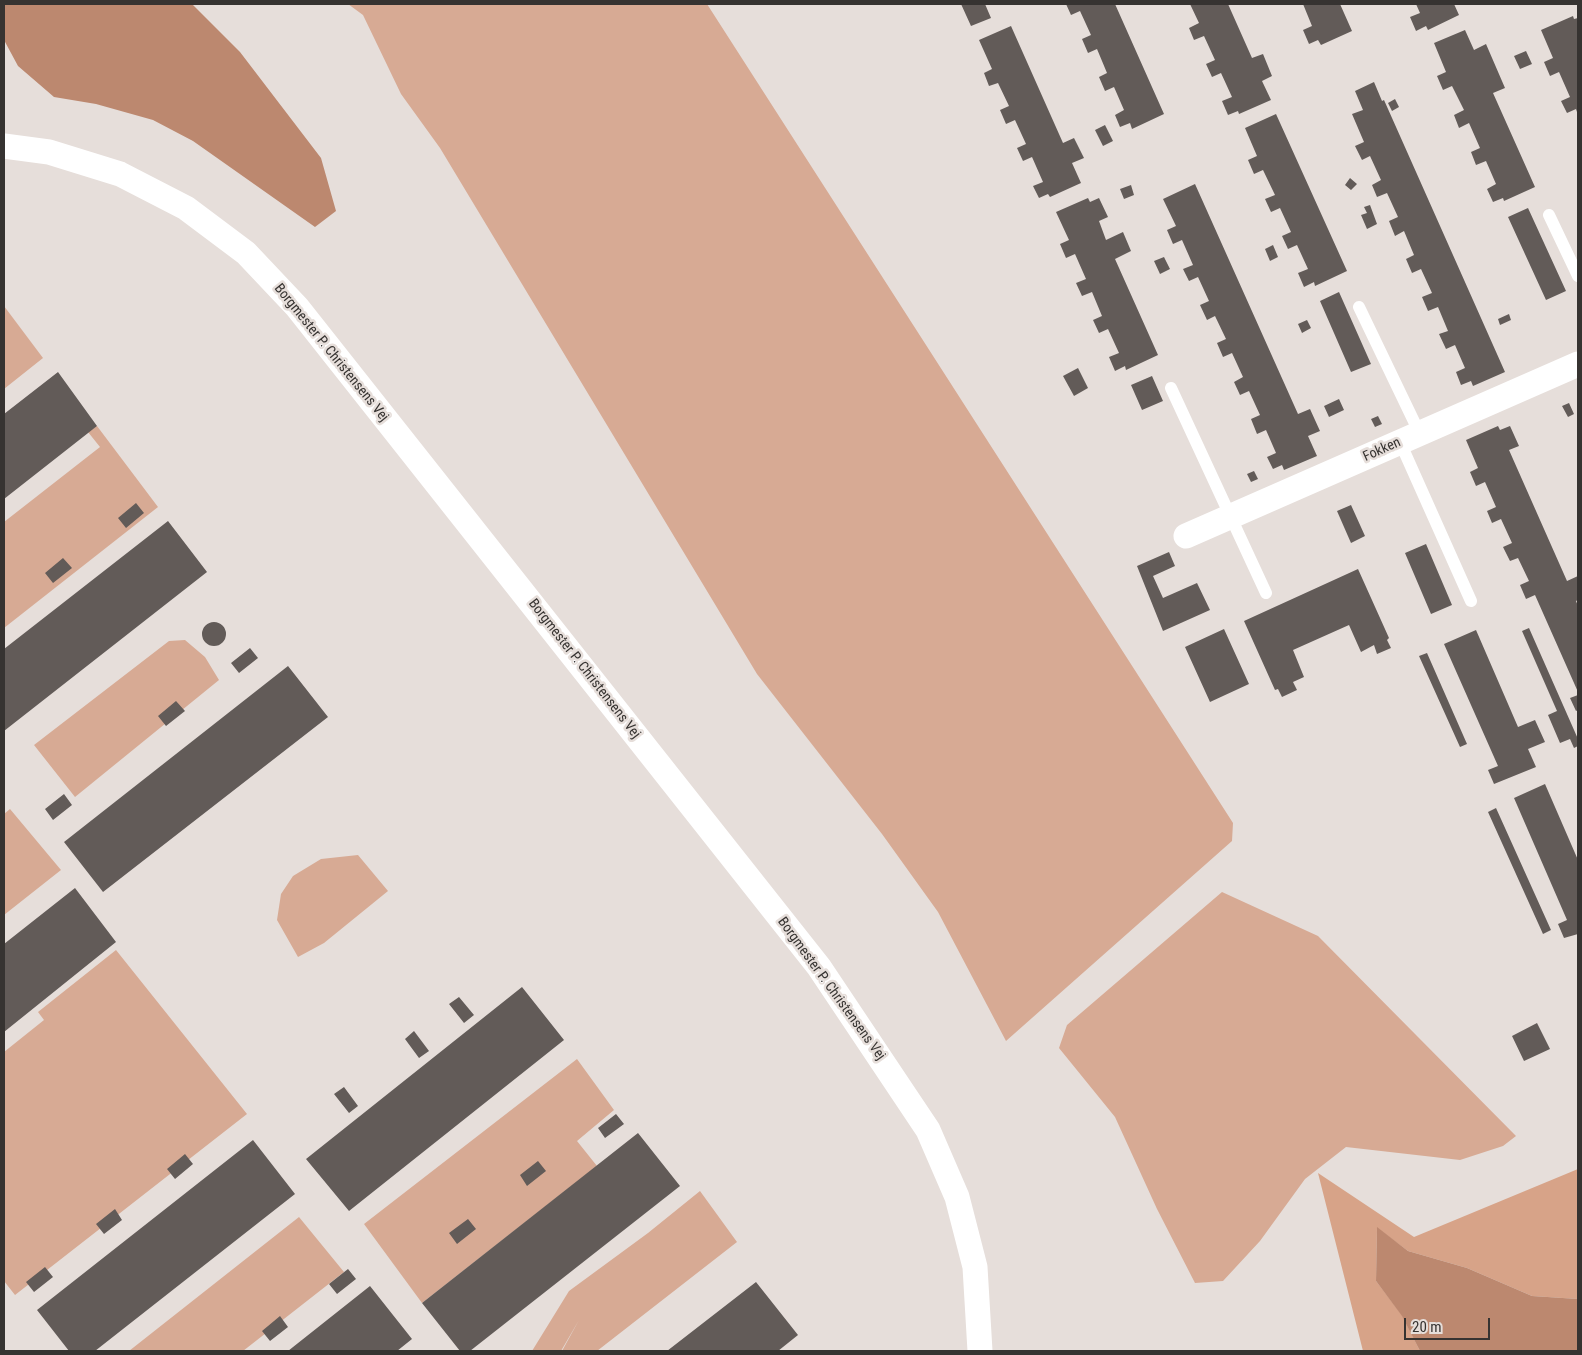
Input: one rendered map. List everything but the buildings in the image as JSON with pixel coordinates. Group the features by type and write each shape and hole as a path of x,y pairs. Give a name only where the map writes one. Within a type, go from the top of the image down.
{"street":[{"name":"Borgmester P. Christensens Vej","path":"4,146 49,152 120,174 186,208 246,253 297,308 819,967 895,1079 928,1130 957,1197 975,1267 980,1351"},
{"name":"Fokken","path":"1186,536 1578,364"}],"lane":[{"path":"1549,215 1578,276"},
{"path":"1359,307 1471,601"},
{"path":"1171,388 1266,593"}],"shaded area":[{"path":"4,4 192,4 240,52 321,158 336,211 315,227 193,141 153,120 96,104 54,97 18,66 4,40"},
{"path":"348,4 707,4 1233,823 1232,841 1006,1041 938,912 882,834 757,674 440,148 401,94 363,15"},
{"path":"4,306 43,358 4,389"},
{"path":"97,426 158,507 4,628 4,522 100,447 88,432"},
{"path":"185,640 205,657 219,680 75,797 34,745 169,641"},
{"path":"10,809 61,870 4,915 4,814"},
{"path":"358,855 388,891 324,943 298,957 277,920 281,894 293,876 321,859"},
{"path":"1222,892 1318,936 1516,1136 1503,1146 1460,1160 1346,1147 1305,1179 1260,1241 1223,1281 1195,1283 1157,1209 1115,1117 1059,1048 1067,1025"},
{"path":"116,950 247,1114 15,1295 4,1281 4,1052 44,1020 38,1012"},
{"path":"577,1059 614,1110 577,1141 597,1166 422,1303 364,1224"},
{"path":"1578,1169 1578,1299 1532,1296 1467,1268 1408,1251 1377,1228 1376,1281 1402,1315 1420,1351 1363,1351 1318,1173 1414,1237"},
{"path":"700,1191 737,1242 597,1351 562,1351 579,1320 561,1351 532,1351 569,1291 648,1233"},
{"path":"299,1217 344,1272 243,1351 129,1351"},
{"path":"1377,1227 1408,1251 1467,1268 1532,1296 1578,1299 1578,1351 1420,1351 1402,1316 1376,1281"}]}
